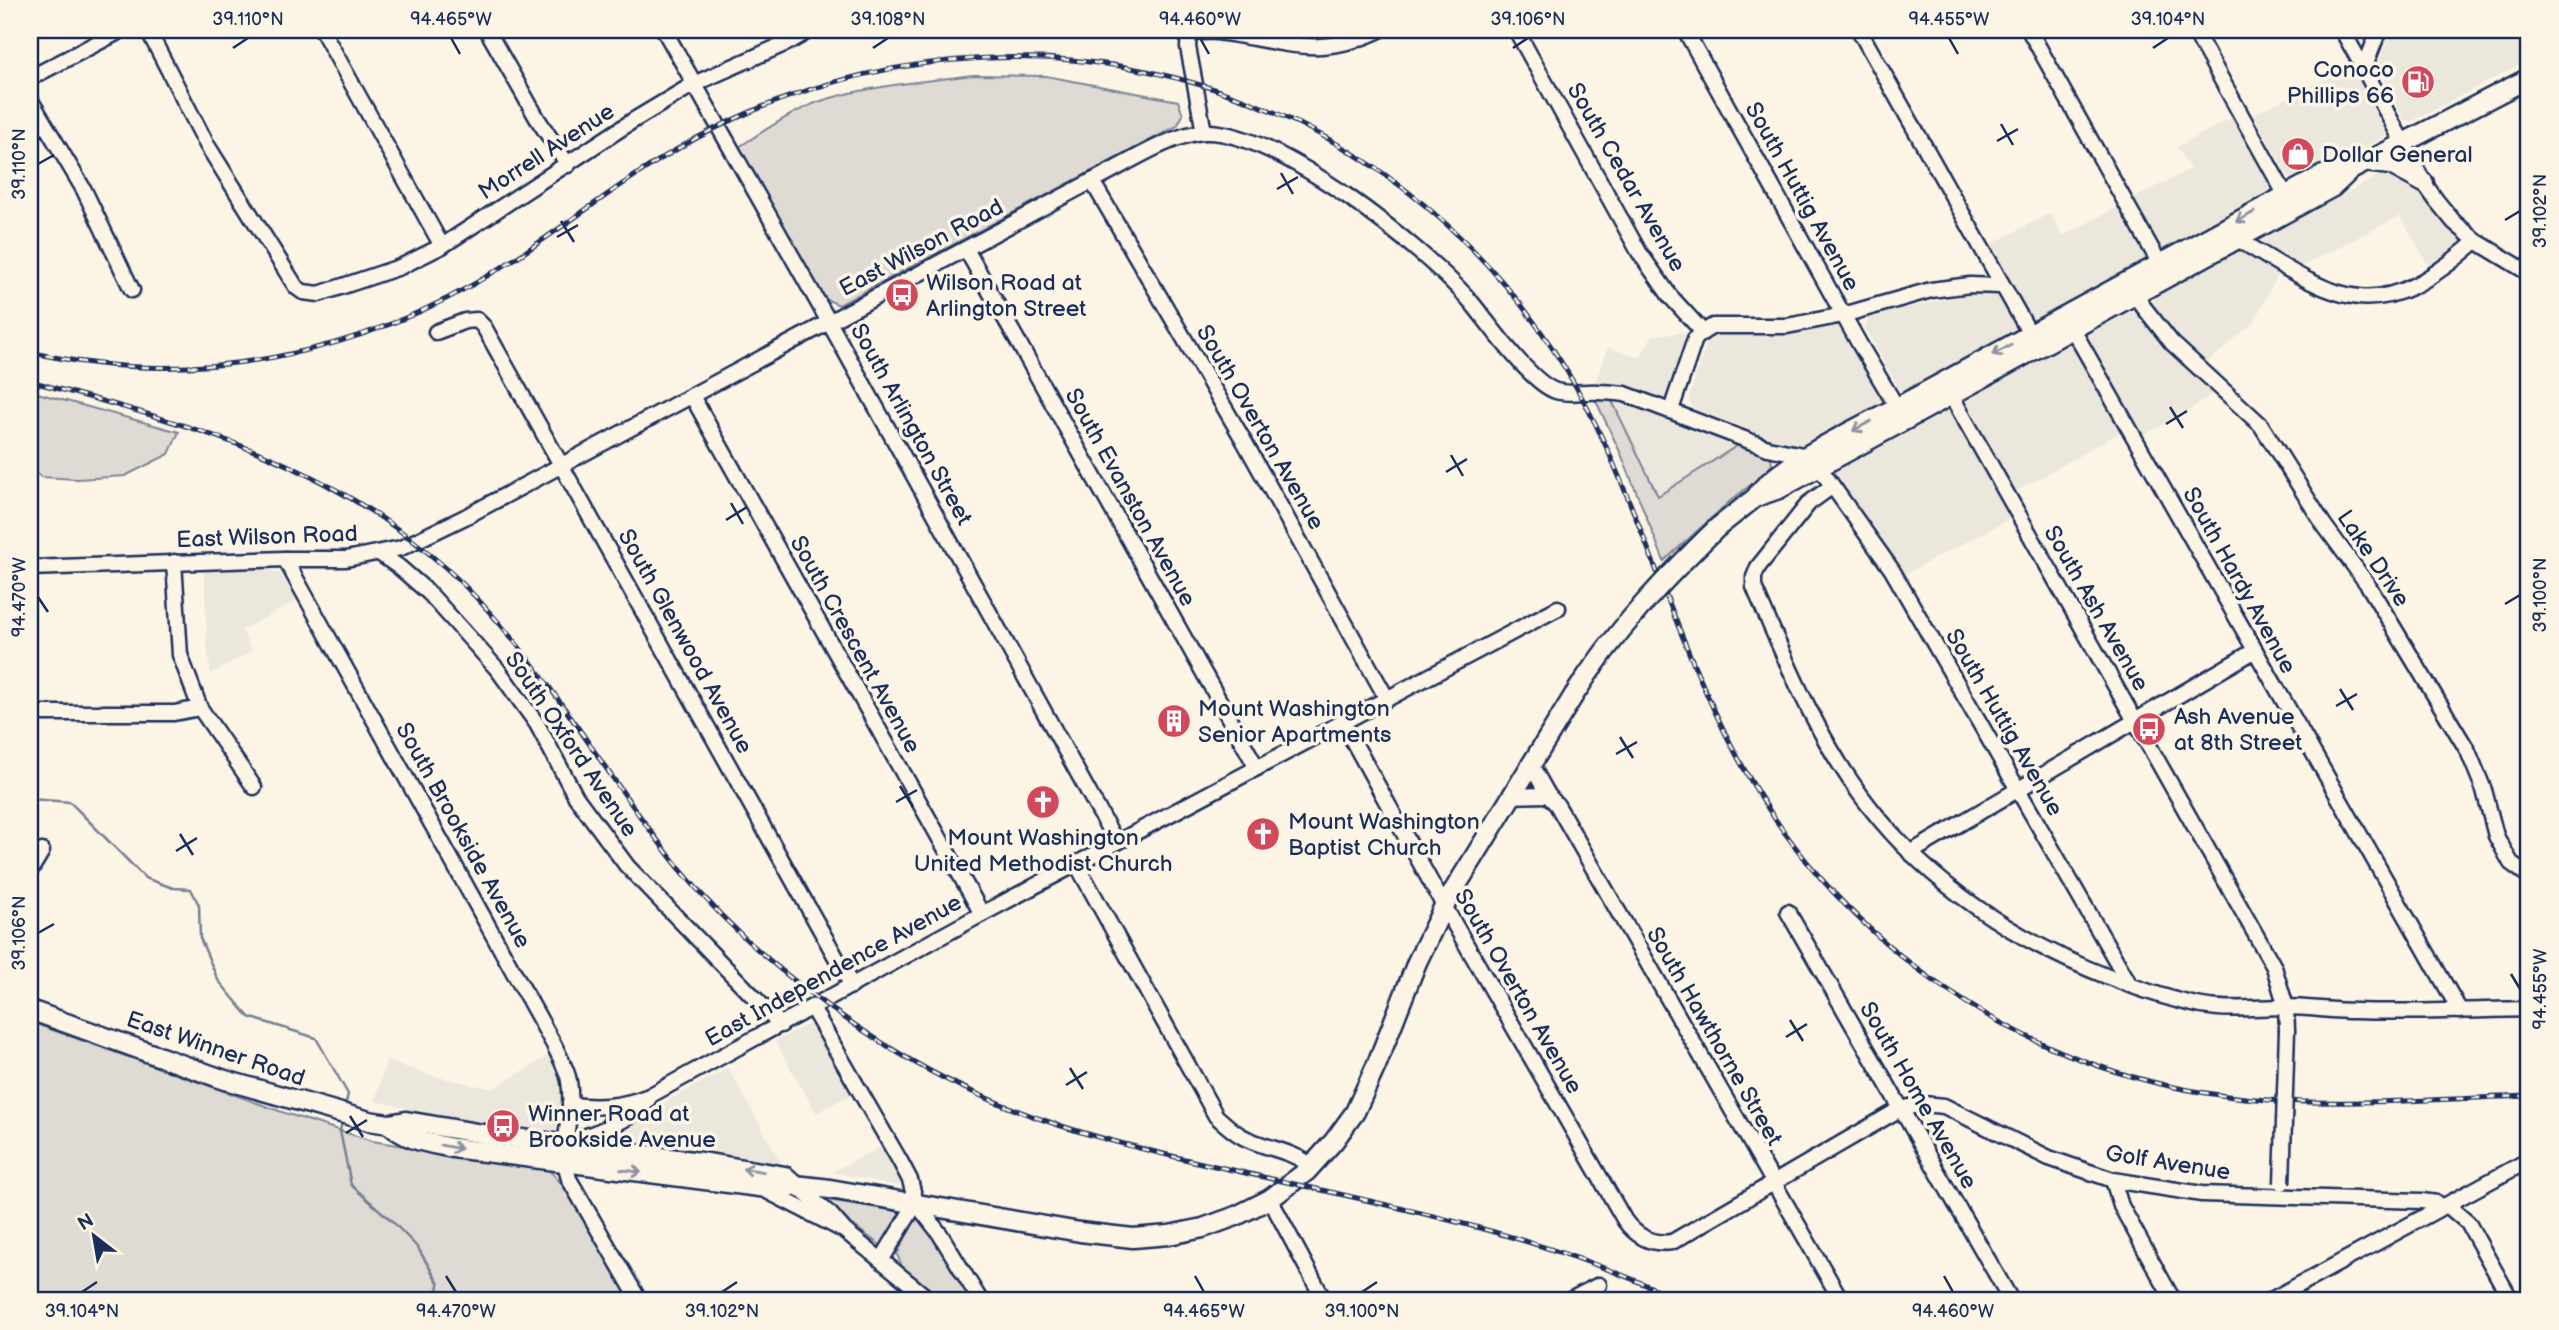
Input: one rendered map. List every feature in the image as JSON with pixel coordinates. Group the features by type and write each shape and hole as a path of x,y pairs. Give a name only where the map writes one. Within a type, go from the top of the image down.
{"main road":[{"path":"760,1187 783,1190 795,1185 1080,1232 1142,1238 1203,1228 1273,1204 1312,1166 1345,1127 1363,1096 1417,961 1444,906 1574,695 1605,650 1652,594 1718,527 1756,497 1766,483 1773,477 1813,462 2163,271 2227,239 2289,202 2333,187 2358,166 2529,78"},
{"path":"2358,166 2391,165 2424,183"},
{"path":"2111,300 2134,295 2163,271"},
{"path":"1756,497 1779,489 1813,462"},
{"name":"East Winner Road","path":"30,1010 225,1080 315,1107 389,1124 398,1133 418,1141 564,1153 707,1172 785,1176 795,1185"},
{"path":"612,1124 610,1138 614,1150"},
{"name":"East Winner Road","path":"564,1153 614,1150 760,1187"}],"street":[{"path":"30,78 122,30"},
{"name":"Morrell Avenue","path":"148,30 207,145 296,287 303,292 319,294 400,267 442,246 634,120 694,84 810,30"},
{"path":"323,30 442,246"},
{"path":"487,30 530,107 568,165"},
{"name":"South Arlington Street","path":"664,30 830,322 1116,842"},
{"path":"1204,132 1187,32 1218,32 1298,47 1335,46 1353,34 1380,30"},
{"name":"South Cedar Avenue","path":"1516,30 1639,252 1670,296 1703,332"},
{"name":"South Huttig Avenue","path":"1685,30 1901,414"},
{"path":"1858,30 2034,342"},
{"path":"2029,30 2163,271"},
{"path":"2194,30 2289,202"},
{"path":"2342,30 2424,183 2455,222 2476,241 2529,273"},
{"path":"2364,69 2379,30"},
{"path":"30,99 84,190 132,290"},
{"name":"East Wilson Road","path":"30,568 346,559 401,548 562,466 1093,181 1171,141 1204,132 1224,133 1247,140 1307,170 1361,205 1461,290 1519,360 1546,386 1557,392 1600,391 1625,394 1768,448 1813,462"},
{"name":"South Overton Avenue","path":"1093,181 1244,442 1386,697"},
{"path":"2227,239 2309,282 2344,296 2366,299 2393,296 2417,285 2451,263 2476,241"},
{"name":"South Evanston Avenue","path":"966,248 1256,768"},
{"path":"1671,410 1692,347 1703,332 1713,326 1787,326 1843,315 1931,290 1970,285 2001,286"},
{"name":"Lake Drive","path":"2134,295 2172,343 2261,425 2324,525 2368,585 2468,751 2484,790 2496,836 2511,863 2529,876"},
{"name":"South Glenwood Avenue","path":"436,332 465,321 477,320 484,327 852,986"},
{"name":"South Hardy Avenue","path":"2069,323 2460,1011"},
{"name":"South Ash Avenue","path":"1947,388 2274,967 2282,986 2286,1007"},
{"name":"South Crescent Avenue","path":"692,396 982,914"},
{"path":"1768,448 1776,464 1773,477"},
{"path":"1813,462 1831,487 1809,503 1758,567 1754,587 1789,668 1837,759 1869,806 1910,853 1960,896 2009,929 2071,962 2151,995 2204,1007 2252,1010 2286,1007 2356,1012 2529,1009"},
{"name":"South Huttig Avenue","path":"1831,487 1892,570 2130,985"},
{"name":"South Oxford Avenue","path":"379,553 400,567 429,593 498,670 537,724 576,797 627,866 781,1025"},
{"name":"South Brookside Avenue","path":"285,559 554,1045 569,1080 564,1153 569,1180 639,1300"},
{"path":"174,562 180,655 200,708 254,787"},
{"name":"East Independence Avenue","path":"569,1105 624,1106 649,1096 1076,863 1558,608"},
{"path":"1910,853 2254,651"},
{"path":"30,713 174,713 200,708"},
{"name":"South Overton Avenue","path":"1342,721 1444,906 1632,1231 1661,1244 1672,1242 1773,1184"},
{"name":"South Hawthorne Street","path":"1531,763 1841,1300"},
{"path":"1510,796 1548,795"},
{"path":"30,871 42,851"},
{"path":"1076,863 1216,1116 1245,1138 1298,1156 1312,1166"},
{"name":"South Home Avenue","path":"1788,912 2011,1300"},
{"path":"2282,1190 2286,1007"},
{"path":"812,1008 901,1161 916,1203 940,1234 980,1300"},
{"name":"East Independence Avenue","path":"564,1153 637,1112 649,1096"},
{"name":"Golf Avenue","path":"1900,1109 1923,1104 1944,1107 2049,1158 2113,1180 2202,1195 2282,1190 2422,1201 2445,1206"},
{"path":"1773,1184 1900,1109"},
{"path":"2270,1300 2529,1160"},
{"path":"2113,1180 2122,1206 2173,1300"},
{"name":"East Winner Road","path":"795,1185 831,1215 845,1231"},
{"name":"East Winner Road","path":"760,1187 845,1231 930,1300"},
{"path":"882,1259 916,1203"},
{"path":"1273,1204 1324,1300"},
{"path":"2445,1206 2468,1223 2511,1300"},
{"path":"1570,1300 1599,1285"}],"shaded area":[{"path":"2391,30 2529,30 2529,60 2411,122 2404,120 2377,67"},
{"path":"2357,62 2391,129 2389,134 2297,182 2291,181 2253,115"},
{"path":"974,75 1046,76 1178,101 1183,115 1177,126 839,305 821,297 739,147 791,114 824,100 878,88"},
{"path":"2235,116 2275,185 2275,191 2271,196 2163,254 2131,200 2190,169 2177,147"},
{"path":"2388,171 2408,177 2465,237 2466,243 2431,269 2400,216 2298,268 2264,248 2259,242 2259,238"},
{"path":"2121,205 2149,256 2149,262 2037,322 2032,318 1990,245 2050,213 2063,236"},
{"path":"2240,248 2280,271 2254,322 2204,365 2161,316 2154,303 2153,294"},
{"path":"1981,291 2003,298 2020,328 2019,334 1910,395 1901,393 1865,328 1868,319"},
{"path":"2122,312 2135,313 2147,320 2165,348 2175,353 2216,391 2193,408 2142,436 2086,337 2086,331"},
{"path":"1835,323 1844,330 1886,404 1822,443 1801,449 1696,410 1691,404 1689,397 1712,334"},
{"path":"1695,332 1667,399 1633,389 1611,386 1593,388 1608,347 1639,358 1653,335"},
{"path":"2067,342 2076,348 2124,430 2015,492 1966,401 1967,396"},
{"path":"30,391 179,432 169,454 125,476 78,479 41,477 30,468"},
{"path":"1595,399 1612,401 1658,496 1743,442 1770,454 1772,463 1767,472 1729,502 1664,561 1621,454"},
{"path":"1612,401 1635,404 1743,442 1658,497"},
{"path":"1945,405 1950,407 2013,517 1902,576 1828,473 1831,466"},
{"path":"204,568 265,568 279,573 289,582 298,600 242,630 252,651 211,674 207,645"},
{"path":"30,1022 285,1113 372,1141 547,1169 583,1212 633,1300 30,1300"},
{"path":"807,1025 817,1029 854,1093 816,1113 775,1041"},
{"path":"552,1054 561,1076 562,1093 556,1129 542,1136 408,1115 406,1108 375,1101 386,1060 425,1074 492,1089"},
{"path":"728,1068 782,1164 627,1146 617,1139 619,1127"},
{"path":"884,1145 902,1175 903,1182 898,1186 832,1172"},
{"path":"826,1200 896,1210 900,1214 885,1244 880,1245 826,1205"},
{"path":"916,1218 925,1222 973,1300 941,1300 902,1267 897,1254"}],"waterway":[{"path":"30,799 70,802 145,878 173,888 191,889 199,905 200,938 218,980 249,1017 316,1038 348,1094 345,1108"},
{"path":"342,1122 340,1131 351,1185 418,1248 439,1284 437,1300"}],"railway":[{"path":"30,352 91,363 152,367 213,365 274,357 334,343 392,323 448,298 502,267 645,169 695,139 763,107 834,82 907,66 981,58 1056,59 1130,68 1203,86 1274,112 1328,139 1378,170 1426,206 1469,246 1509,290 1545,338 1577,389 1604,442 1717,716 1775,819 1821,878 1873,932 1931,979 1994,1019 2061,1052 2132,1077 2206,1093 2326,1102 2529,1096"},
{"path":"30,381 143,413 250,449 301,471 350,498 399,530 446,568 511,638 541,675 680,869 728,922 809,992 867,1033 936,1074 976,1094 1058,1125 1142,1149 1458,1222 1570,1256 1679,1300"}],"place":[{"name":"Conoco Phillips 66","path":"2418,82"},
{"name":"Dollar General","path":"2298,154"},
{"name":"Wilson Road at Arlington Street","path":"902,295"},
{"name":"Mount Washington Senior Apartments","path":"1174,721"},
{"name":"Ash Avenue at 8th Street","path":"2149,729"},
{"name":"Mount Washington United Methodist Church","path":"1043,802"},
{"name":"Mount Washington Baptist Church","path":"1263,834"},
{"name":"Winner Road at Brookside Avenue","path":"503,1126"}]}
